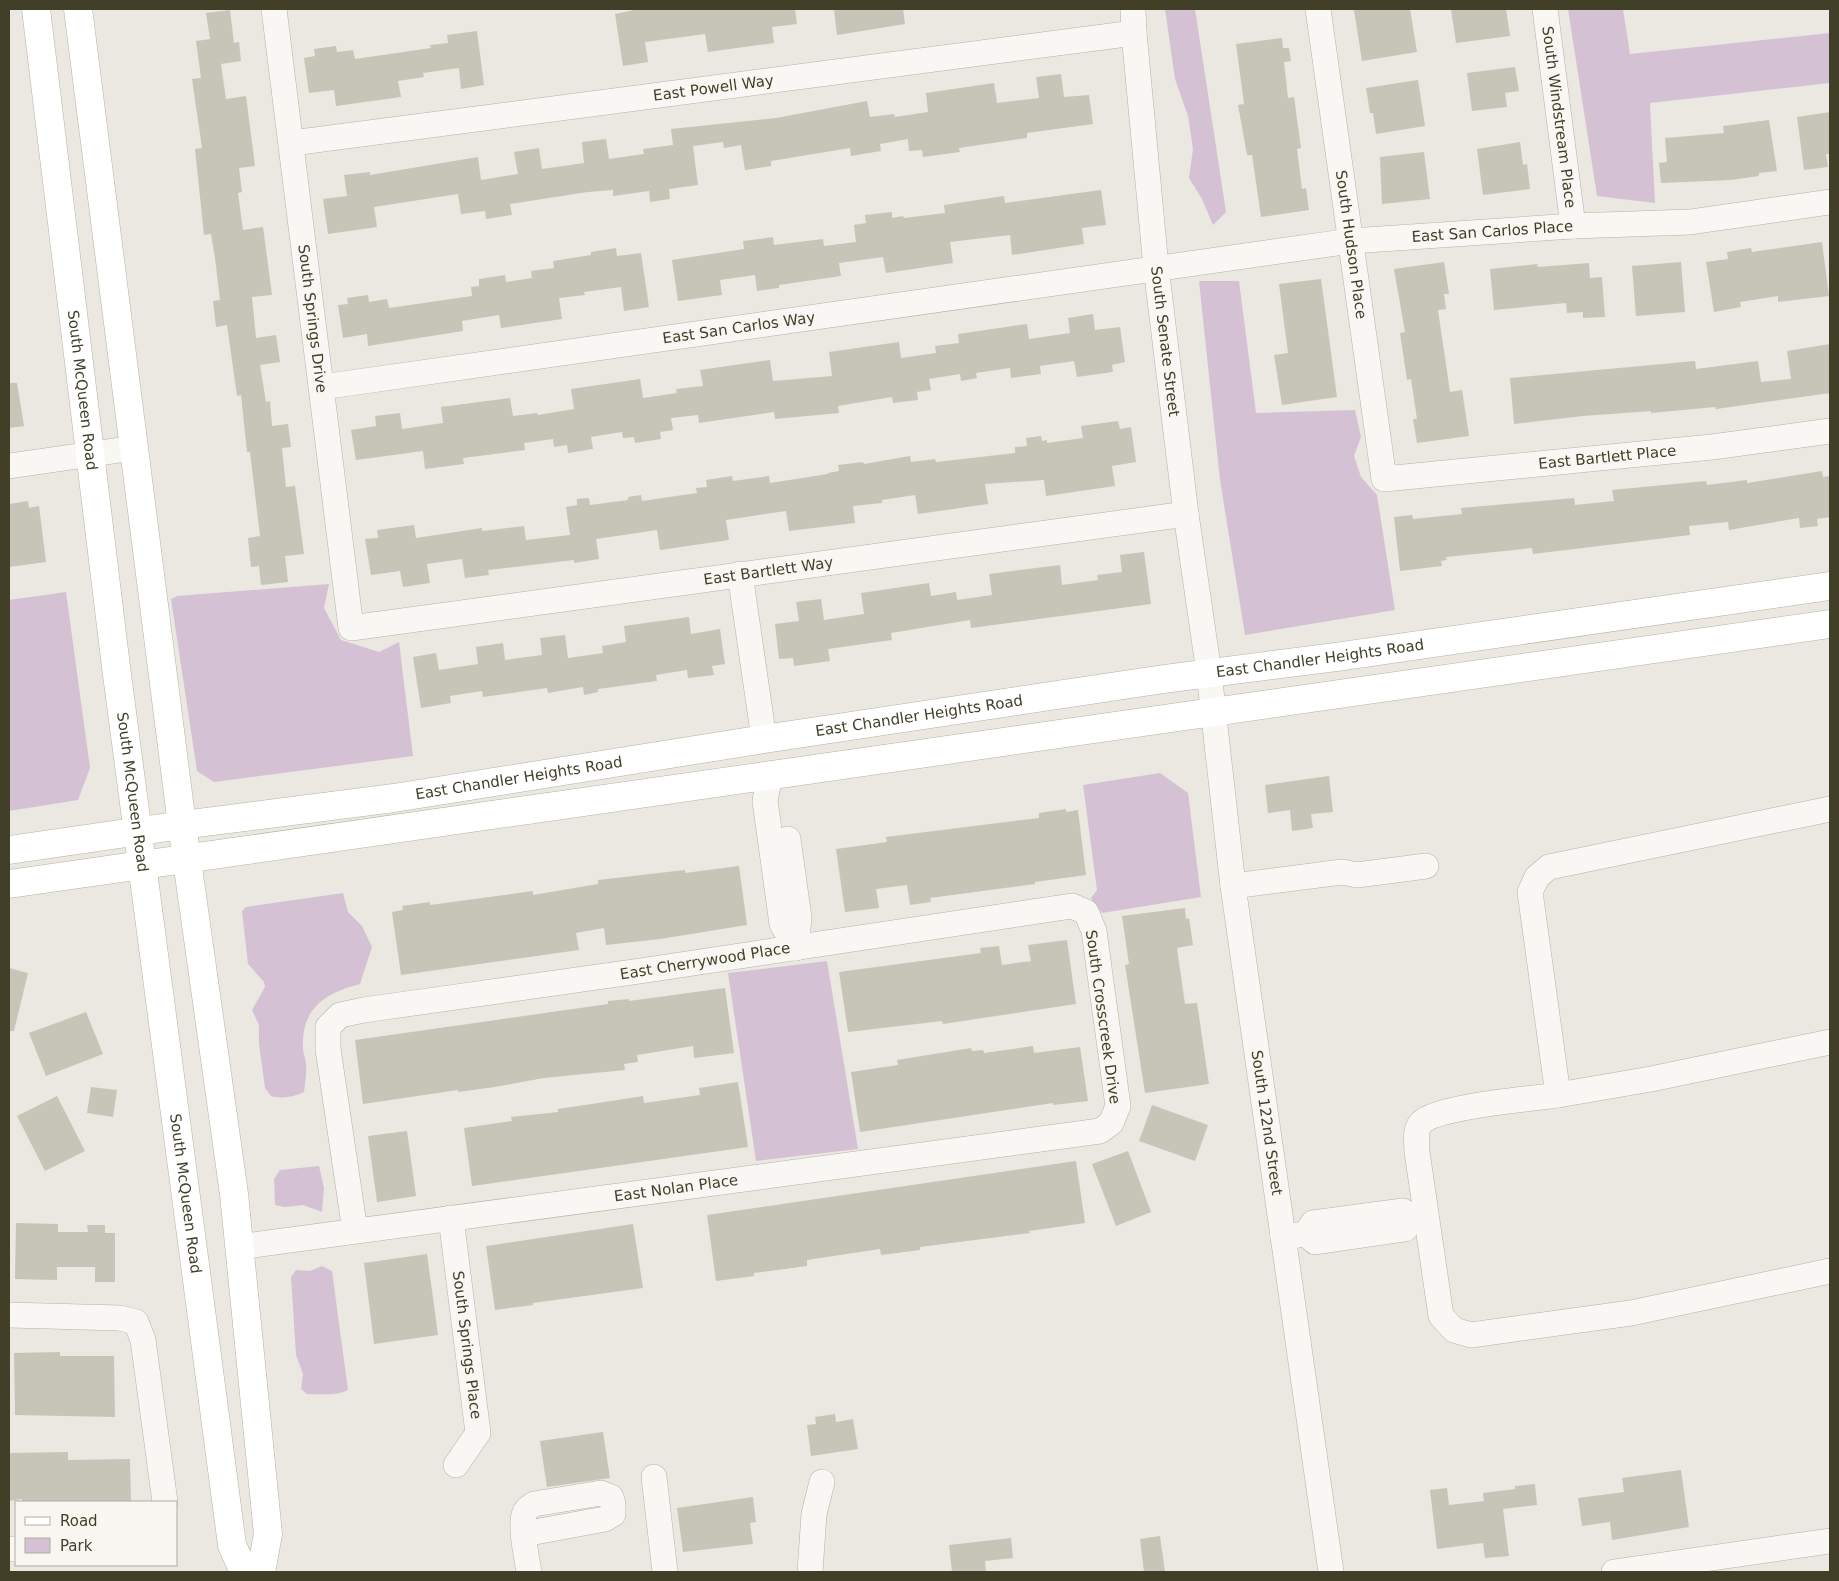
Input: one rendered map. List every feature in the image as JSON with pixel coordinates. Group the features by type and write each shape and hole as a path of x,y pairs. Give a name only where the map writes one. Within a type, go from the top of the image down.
{"main road":[{"name":"South McQueen Road","path":"36,9 116,667 232,1545 244,1572"},
{"path":"78,9 186,859 234,1194 268,1534 261,1572"},
{"name":"East Chandler Heights Road","path":"9,850 182,825 394,798 764,739 1210,673 1830,586"},
{"name":"East Chandler Heights Road","path":"9,884 1830,624"},
{"path":"764,739 770,775"}],"street":[{"name":"South Springs Drive","path":"274,9 351,628"},
{"name":"South Hudson Place","path":"1318,9 1384,479"},
{"name":"South Windstream Place","path":"1545,9 1573,226"},
{"name":"East Powell Way","path":"292,143 1133,21"},
{"name":"South Senate Street","path":"1133,21 1156,267 1186,514 1210,673"},
{"name":"East San Carlos Place","path":"1156,267 1351,241 1573,226 1690,222 1830,202"},
{"name":"East San Carlos Way","path":"322,386 1156,267"},
{"name":"East Bartlett Place","path":"1384,479 1712,447 1830,431"},
{"path":"9,466 134,448"},
{"name":"East Bartlett Way","path":"351,628 1186,514"},
{"path":"740,574 764,739"},
{"name":"South 122nd Street","path":"1210,673 1234,886 1294,1236 1332,1572"},
{"path":"770,775 781,795 782,862 800,918 796,948"},
{"path":"1558,1095 1532,913 1530,892 1537,877 1549,868 1830,809"},
{"path":"1234,886 1342,872 1357,875 1426,866"},
{"name":"East Cherrywood Place","path":"355,1231 328,1049 328,1027 340,1015 1072,906 1086,912"},
{"name":"South Crosscreek Drive","path":"1086,912 1094,931 1118,1106 1111,1123"},
{"path":"1830,1042 1651,1080 1447,1111 1422,1122 1417,1132 1420,1217 1441,1316 1454,1330 1471,1335 1631,1313 1830,1271"},
{"name":"East Nolan Place","path":"239,1247 1100,1131 1111,1123"},
{"path":"1294,1236 1313,1223 1363,1226 1403,1211 1420,1217"},
{"name":"South Springs Place","path":"451,1218 478,1433 456,1465"},
{"path":"9,1315 120,1318 136,1322 143,1340 165,1501"},
{"path":"654,1477 665,1572"},
{"path":"810,1572 814,1514 822,1482"},
{"path":"524,1534 529,1572"},
{"path":"1614,1572 1830,1541"}],"green space":[{"path":"1165,9 1195,9 1226,212 1213,225 1202,199 1189,178 1193,149 1188,116 1175,79"},
{"path":"1568,9 1623,9 1630,54 1830,33 1830,83 1650,103 1655,203 1597,196"},
{"path":"1199,281 1239,281 1256,413 1355,410 1361,437 1354,456 1361,477 1377,495 1395,610 1245,635 1220,480"},
{"path":"329,584 324,608 341,640 379,652 399,642 413,756 214,782 197,771 171,599 177,596"},
{"path":"66,592 90,768 78,800 9,811 9,600"},
{"path":"1160,773 1188,793 1201,897 1102,913 1091,898 1097,890 1083,785"},
{"path":"343,893 348,912 362,926 372,947 360,984 336,992 318,1004 311,1013 303,1035 303,1051 306,1060 304,1092 288,1097 271,1096 265,1088 259,1044 259,1025 252,1010 265,987 264,982 248,964 242,911 246,907"},
{"path":"827,961 858,1149 756,1161 728,973"},
{"path":"319,1166 324,1188 322,1212 303,1205 285,1207 275,1205 274,1179 280,1170"},
{"path":"322,1266 332,1271 348,1390 334,1394 307,1394 301,1389 303,1374 296,1355 291,1277 296,1270 310,1271"}],"building":[{"path":"639,9 795,9 797,24 772,27 774,43 708,52 705,34 645,42 648,62 623,66 615,14"},
{"path":"834,9 903,9 905,24 837,35"},
{"path":"1410,9 1417,52 1362,61 1354,10"},
{"path":"1451,9 1506,9 1510,36 1456,43"},
{"path":"230,10 234,43 239,42 241,61 221,64 226,99 246,96 255,166 239,168 242,192 238,193 243,230 263,227 272,295 252,297 256,338 276,335 280,362 260,365 266,402 270,401 272,426 288,424 291,447 282,448 286,487 295,486 304,554 285,556 288,582 261,585 259,566 251,567 248,538 260,536 250,452 247,452 241,395 237,396 227,325 216,327 213,301 220,300 211,234 204,235 195,149 202,148 192,79 201,78 196,41 210,39 206,13"},
{"path":"477,31 484,85 461,89 459,68 423,73 424,77 398,81 401,97 336,106 334,90 309,93 304,58 315,56 314,49 336,46 337,52 353,50 355,59 431,48 430,45 448,43 447,35"},
{"path":"1282,38 1283,48 1289,48 1291,61 1284,62 1288,98 1294,97 1301,148 1297,149 1302,189 1306,188 1309,210 1261,217 1252,155 1247,155 1238,105 1244,104 1236,44"},
{"path":"1515,67 1519,91 1505,93 1507,107 1472,111 1467,73"},
{"path":"1061,74 1064,97 1089,95 1093,124 1027,133 1027,138 959,148 960,152 923,157 922,150 909,151 908,139 880,144 881,151 851,156 850,148 771,161 771,166 745,170 741,145 724,148 723,142 693,146 698,185 669,189 670,199 650,202 649,191 613,196 613,190 588,192 510,204 512,215 486,219 485,211 461,214 458,194 374,207 377,227 328,234 323,199 347,196 344,175 370,172 370,175 478,157 481,180 518,174 514,152 539,148 542,169 584,163 582,142 606,139 609,159 644,154 643,149 673,145 671,129 776,118 867,101 870,117 894,114 895,117 928,112 926,93 994,83 997,103 1039,98 1036,77"},
{"path":"1418,80 1425,126 1376,134 1373,113 1370,113 1366,88"},
{"path":"1830,112 1830,154 1826,154 1828,167 1804,170 1797,117"},
{"path":"1769,120 1777,171 1731,180 1661,183 1659,163 1667,162 1665,138 1724,133 1723,126"},
{"path":"1520,142 1523,165 1527,164 1530,189 1483,195 1477,149"},
{"path":"1424,152 1430,199 1382,204 1380,157"},
{"path":"1101,190 1106,225 1082,228 1084,244 1012,255 1010,235 950,242 953,263 886,273 883,257 839,263 841,276 779,285 779,288 757,291 755,275 720,280 722,295 678,301 672,260 744,249 743,241 773,237 774,245 823,239 824,246 856,242 854,225 866,223 865,215 892,212 892,218 903,216 904,218 945,213 944,205 1004,196 1005,203"},
{"path":"1822,242 1829,296 1778,302 1778,296 1740,302 1741,307 1714,312 1706,262 1728,259 1727,252 1751,248 1752,252"},
{"path":"616,248 617,256 641,253 649,307 624,311 621,287 584,292 585,295 559,298 562,319 501,328 499,315 462,321 463,331 368,346 367,334 343,338 338,305 348,304 347,298 368,295 369,302 387,299 389,308 472,296 471,287 479,286 479,279 505,275 506,282 532,278 531,271 554,268 553,261 591,255 591,252"},
{"path":"1444,262 1449,294 1444,294 1446,309 1438,310 1450,392 1462,390 1469,436 1417,443 1413,419 1417,419 1411,379 1407,380 1400,333 1405,332 1394,269"},
{"path":"1681,262 1685,312 1636,316 1632,266"},
{"path":"1589,263 1590,278 1602,277 1605,317 1583,318 1583,312 1567,313 1566,303 1494,310 1490,269 1537,264 1538,267"},
{"path":"1321,279 1337,397 1282,405 1274,355 1288,353 1279,284"},
{"path":"1093,314 1095,330 1120,327 1125,362 1112,365 1113,372 1077,377 1074,361 1040,366 1041,374 1011,378 1010,368 976,373 977,378 961,381 960,374 929,379 931,390 917,392 918,400 893,403 892,397 838,406 839,413 775,419 774,412 699,423 698,415 671,418 673,430 660,432 661,439 635,443 634,437 623,438 622,432 591,437 593,449 568,453 567,445 554,447 553,439 524,443 525,450 463,458 464,464 425,469 423,451 356,460 351,430 376,426 375,416 400,413 402,429 443,423 441,407 510,398 513,416 537,413 538,415 574,409 571,389 640,379 643,398 677,393 676,389 703,386 700,370 770,360 773,381 832,376 829,352 899,342 901,358 936,353 935,346 959,343 958,334 1027,324 1029,339 1070,333 1068,318"},
{"path":"1830,344 1830,393 1716,409 1715,407 1651,413 1651,411 1583,416 1514,424 1510,378 1695,361 1696,369 1758,361 1761,382 1791,379 1787,351"},
{"path":"9,383 17,383 24,426 9,428"},
{"path":"1118,421 1120,429 1131,427 1136,462 1112,466 1115,486 1046,496 1044,480 985,484 988,504 918,514 915,495 882,500 882,503 853,506 855,523 789,531 786,511 726,520 729,540 660,550 657,530 596,539 599,559 574,563 574,560 488,570 489,575 465,578 462,559 427,564 430,583 403,587 400,571 371,575 365,539 378,538 377,530 414,525 416,538 482,528 482,531 524,526 526,540 570,535 566,507 577,505 577,499 589,498 590,505 628,500 628,497 641,495 642,501 697,493 696,488 707,487 706,480 732,476 733,481 769,476 770,483 828,474 839,471 838,465 863,462 864,464 910,456 911,462 935,459 936,462 1015,453 1015,447 1027,446 1026,438 1041,436 1042,441 1047,440 1047,443 1083,438 1081,426"},
{"path":"1822,471 1823,477 1830,476 1830,517 1817,519 1818,526 1800,528 1799,518 1729,530 1728,522 1689,526 1690,535 1533,554 1532,548 1446,557 1447,560 1441,561 1442,566 1400,571 1394,517 1412,515 1413,519 1462,514 1461,508 1574,498 1575,505 1614,501 1612,490 1706,481 1707,485 1747,480 1747,483"},
{"path":"28,501 29,508 39,506 46,562 9,567 9,504"},
{"path":"1144,552 1151,604 971,628 970,620 891,633 892,640 828,649 830,661 794,666 793,658 779,659 775,624 799,621 796,602 821,599 824,620 864,614 861,593 929,583 931,596 956,592 957,600 992,595 989,574 1060,565 1062,585 1098,580 1097,575 1122,572 1120,555"},
{"path":"689,617 691,634 720,629 725,664 712,666 714,675 688,678 687,670 656,675 657,681 598,689 598,692 584,695 583,687 548,693 547,688 483,697 482,691 450,696 451,703 421,708 413,657 436,653 439,670 478,664 476,647 503,643 505,660 542,655 540,638 565,635 568,658 603,653 602,646 626,642 624,626"},
{"path":"1329,776 1333,812 1311,814 1313,828 1292,831 1290,810 1268,813 1265,785"},
{"path":"1066,809 1066,812 1078,810 1086,875 930,898 931,902 910,905 907,885 876,889 879,908 845,912 836,849 887,842 886,837 1039,818 1039,813"},
{"path":"739,866 747,925 660,939 606,945 604,928 576,933 579,950 401,975 392,912 403,910 402,906 430,902 430,905 533,891 533,895 598,884 598,880 685,870 685,873"},
{"path":"1185,908 1186,919 1189,918 1193,945 1177,948 1185,1004 1197,1003 1209,1084 1145,1093 1125,965 1129,964 1122,916"},
{"path":"1067,940 1076,1004 943,1024 942,1021 848,1032 839,972 981,953 980,948 999,946 1002,965 1031,961 1028,945"},
{"path":"9,968 28,973 14,1031 9,1031"},
{"path":"725,988 734,1053 694,1058 693,1046 637,1055 638,1062 624,1064 625,1070 544,1078 495,1087 458,1092 458,1090 363,1104 355,1040 608,1004 608,1001 629,999 629,1001"},
{"path":"86,1012 103,1054 46,1076 29,1033"},
{"path":"1033,1046 1034,1053 1080,1047 1088,1101 1053,1105 1053,1103 860,1132 851,1072 898,1065 897,1060 971,1048 972,1051 983,1050 984,1053"},
{"path":"738,1082 748,1147 472,1186 464,1128 512,1121 511,1117 558,1112 558,1109 643,1096 644,1103 700,1095 699,1088"},
{"path":"91,1087 117,1090 113,1117 87,1113"},
{"path":"57,1096 85,1151 45,1171 17,1116"},
{"path":"1152,1105 1208,1125 1195,1161 1139,1141"},
{"path":"407,1131 416,1196 377,1202 368,1136"},
{"path":"1128,1151 1151,1212 1116,1226 1092,1164"},
{"path":"1076,1161 1085,1223 1029,1231 1030,1233 920,1247 920,1250 881,1255 880,1249 807,1260 807,1266 754,1273 754,1276 716,1281 707,1215"},
{"path":"16,1223 58,1224 58,1232 88,1232 87,1225 105,1225 105,1233 115,1233 115,1282 95,1282 95,1267 57,1267 57,1280 15,1279"},
{"path":"633,1224 643,1288 495,1310 486,1246"},
{"path":"427,1254 438,1335 374,1344 364,1263"},
{"path":"60,1352 60,1356 114,1356 115,1417 15,1415 14,1353"},
{"path":"835,1414 836,1422 853,1419 858,1449 811,1456 807,1425 816,1424 815,1417"},
{"path":"603,1432 610,1478 547,1487 540,1441"},
{"path":"68,1452 68,1460 130,1459 131,1501 22,1501 22,1499 9,1501 9,1453"},
{"path":"1681,1470 1689,1527 1612,1540 1610,1522 1582,1526 1578,1498 1624,1492 1622,1478"},
{"path":"1535,1484 1537,1505 1503,1509 1509,1556 1485,1558 1483,1543 1437,1549 1430,1490 1447,1488 1449,1505 1484,1501 1483,1493 1515,1489 1515,1486"},
{"path":"753,1497 756,1522 750,1523 753,1544 683,1552 677,1508"},
{"path":"1160,1536 1165,1572 1144,1572 1140,1539"},
{"path":"1011,1538 1013,1558 985,1561 986,1572 952,1572 949,1545"}]}
